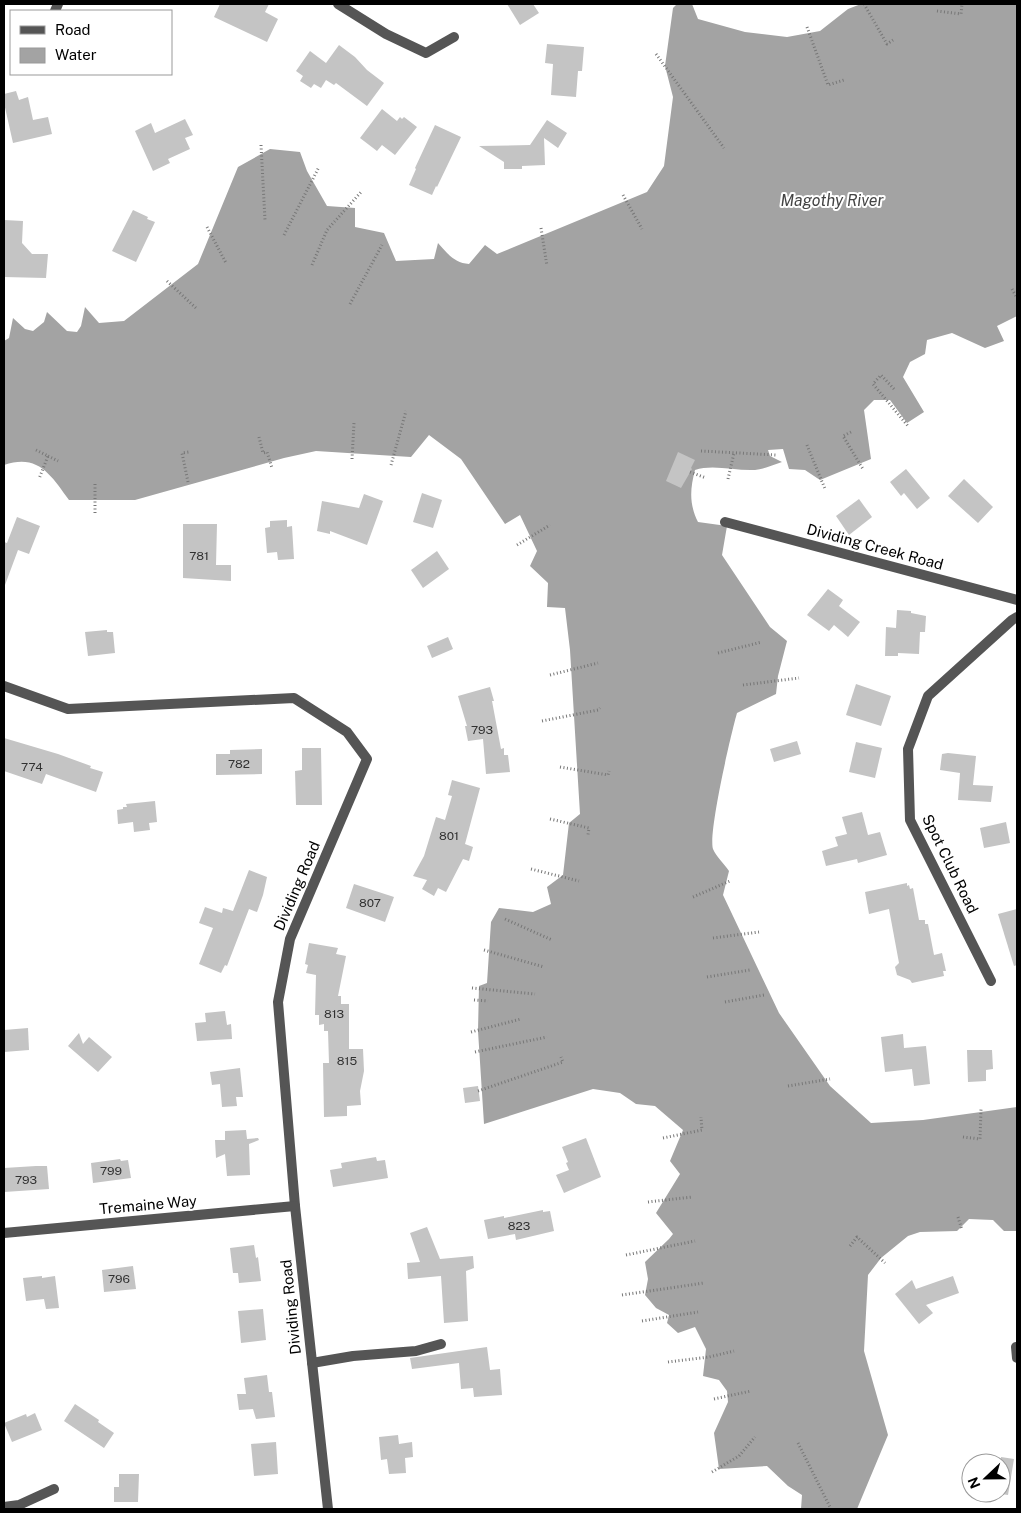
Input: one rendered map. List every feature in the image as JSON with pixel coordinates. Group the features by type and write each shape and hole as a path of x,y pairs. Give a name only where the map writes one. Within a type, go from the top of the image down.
{"street":[{"path":"338,4 386,34 426,53 454,37"},
{"name":"Dividing Creek Road","path":"725,522 1017,600"},
{"name":"Spot Club Road","path":"991,980 910,820 908,749 928,696 1017,617"},
{"name":"Dividing Road","path":"4,686 68,709 294,698 347,732 367,760 290,939 278,1002 294,1206 328,1509"},
{"name":"Tremaine Way","path":"4,1234 294,1206"},
{"path":"312,1362 353,1356 416,1351 441,1344"},
{"path":"1016,1347 1017,1358"},
{"path":"4,1507 19,1505 54,1489"}],"path":[{"path":"864,4 887,44 894,40"},
{"path":"937,11 961,14 962,4"},
{"path":"807,27 828,85 844,80"},
{"path":"656,54 724,148"},
{"path":"261,145 265,220"},
{"path":"284,235 319,167"},
{"path":"312,266 327,230 362,191"},
{"path":"623,194 642,229"},
{"path":"207,227 226,263"},
{"path":"541,228 547,266"},
{"path":"350,304 382,245"},
{"path":"167,281 198,310"},
{"path":"1012,289 1017,298"},
{"path":"894,389 881,375 873,384 908,426"},
{"path":"391,464 406,411"},
{"path":"352,459 354,423"},
{"path":"851,432 843,436 864,469"},
{"path":"259,438 263,453 267,452 272,468"},
{"path":"807,445 825,489"},
{"path":"36,450 58,461"},
{"path":"701,451 776,454"},
{"path":"188,482 182,453 189,452"},
{"path":"728,479 734,453"},
{"path":"39,479 48,456"},
{"path":"690,472 706,478"},
{"path":"95,483 95,512"},
{"path":"517,546 550,524"},
{"path":"718,653 762,642"},
{"path":"550,675 598,663"},
{"path":"743,685 799,678"},
{"path":"542,721 598,710 600,708"},
{"path":"560,767 608,775 609,771"},
{"path":"550,819 589,828 588,835"},
{"path":"531,869 579,881"},
{"path":"693,896 730,881"},
{"path":"505,919 552,940"},
{"path":"713,938 759,932"},
{"path":"484,950 544,967"},
{"path":"707,977 750,970"},
{"path":"472,988 535,994"},
{"path":"726,1002 764,995"},
{"path":"474,1000 488,1001"},
{"path":"471,1032 521,1019"},
{"path":"475,1052 547,1036"},
{"path":"478,1090 563,1062 561,1057"},
{"path":"788,1086 830,1079"},
{"path":"963,1137 980,1139 981,1109"},
{"path":"663,1138 702,1130 701,1117"},
{"path":"648,1202 692,1197"},
{"path":"958,1216 962,1230"},
{"path":"850,1246 857,1237 885,1263"},
{"path":"626,1255 695,1241"},
{"path":"622,1295 704,1283"},
{"path":"642,1321 698,1312"},
{"path":"668,1362 709,1357 734,1350"},
{"path":"714,1399 751,1391"},
{"path":"712,1472 739,1456 755,1437"},
{"path":"798,1443 832,1509"}],"water":[{"name":"Magothy River","path":"677,4 692,4 698,19 745,32 787,37 820,31 848,9 861,4 1017,4 1017,316 997,326 1004,341 985,348 952,333 927,340 925,354 910,362 903,377 924,412 907,423 890,400 874,400 864,410 871,459 820,480 805,470 789,469 783,449 768,450 770,456 782,462 755,470 702,468 695,470 691,490 693,509 698,522 727,526 722,555 770,627 787,641 778,676 776,694 737,713 721,783 712,839 714,852 729,871 723,895 779,1013 830,1086 871,1123 923,1120 1017,1107 1017,1231 1004,1231 993,1220 969,1219 957,1231 920,1232 908,1236 881,1258 868,1275 864,1351 888,1435 857,1509 801,1509 802,1495 788,1486 767,1466 719,1469 714,1433 728,1402 727,1391 719,1380 703,1376 706,1349 695,1327 678,1333 667,1323 669,1315 656,1308 645,1295 648,1279 645,1262 673,1234 656,1213 680,1174 670,1161 683,1130 655,1106 636,1104 620,1093 593,1089 484,1124 478,1031 479,986 487,983 491,922 499,908 533,912 551,904 547,887 563,875 569,823 580,814 570,650 565,608 547,607 548,583 530,566 537,551 520,515 505,524 461,459 429,435 411,457 316,451 284,458 135,500 69,500 56,482 35,464 16,462 4,465 4,341 9,338 13,318 25,329 33,331 44,322 47,312 67,331 77,332 81,326 85,307 99,323 124,321 198,264 238,167 270,149 300,152 307,171 327,206 355,208 355,227 384,233 396,261 434,259 438,243 455,260 469,264 485,245 497,254 647,192 664,166 673,97 665,66 673,8"}],"building":[{"path":"220,4 269,4 265,12 278,19 267,42 214,17"},
{"path":"507,4 533,4 539,13 520,25"},
{"path":"547,44 584,47 582,71 578,71 576,97 551,95 553,64 545,63"},
{"path":"339,45 384,83 367,106 336,83 334,85 326,80 321,88 314,84 311,88 300,81 303,76 296,71 310,51 326,63"},
{"path":"16,91 19,100 28,97 33,120 48,117 52,134 13,143 4,103 4,94"},
{"path":"382,109 397,121 400,117 402,119 404,117 417,127 395,155 382,145 377,151 360,138"},
{"path":"185,119 193,135 185,138 190,149 168,159 170,163 153,171 135,131 151,123 155,133"},
{"path":"547,120 567,133 558,148 544,138 545,165 522,166 522,169 504,169 504,162 479,146 530,145"},
{"path":"435,125 461,137 432,195 409,185"},
{"path":"133,210 155,222 136,262 112,251"},
{"path":"4,220 23,221 22,243 32,254 48,254 46,278 4,277"},
{"path":"678,452 695,460 681,488 666,481"},
{"path":"906,469 930,498 917,509 904,493 901,496 890,482"},
{"path":"964,479 993,507 978,523 948,496"},
{"path":"422,493 442,500 433,528 413,522"},
{"path":"364,494 383,501 367,545 330,531 330,534 317,531 322,501 359,508"},
{"path":"859,499 872,517 849,535 836,516"},
{"path":"17,517 40,526 29,554 18,550 4,585 4,542 7,543"},
{"path":"287,520 287,527 292,526 294,559 278,560 277,552 267,553 265,528 270,527 270,521"},
{"path":"183,524 217,524 216,565 231,565 231,581 183,578"},
{"path":"437,551 449,569 423,588 411,570"},
{"path":"828,589 843,600 839,606 860,622 848,637 834,625 829,631 807,615"},
{"path":"897,610 911,611 911,613 926,616 925,632 920,632 919,654 898,653 898,656 885,656 886,627 896,628"},
{"path":"107,630 107,632 113,632 115,653 88,656 85,632"},
{"path":"448,637 453,649 432,658 427,646"},
{"path":"856,684 891,696 881,726 846,715"},
{"path":"490,687 501,749 504,748 504,755 508,755 510,772 486,774 483,739 468,741 465,726 467,726 458,696"},
{"path":"4,738 58,754 103,772 96,792 46,774 42,784 4,771"},
{"path":"797,741 801,754 774,762 770,749"},
{"path":"856,742 882,748 875,778 849,772"},
{"path":"302,748 321,748 322,805 296,805 295,771 302,770"},
{"path":"262,749 262,774 216,775 216,754 230,754 230,750"},
{"path":"942,754 976,756 973,785 993,786 991,802 958,800 960,773 940,770"},
{"path":"452,780 480,788 465,844 473,847 469,861 463,859 446,892 438,888 434,896 422,889 427,880 413,876 424,856 436,817 445,820 452,796 448,795"},
{"path":"155,801 157,822 149,823 150,830 134,832 133,822 118,824 117,810 127,807 126,804"},
{"path":"862,812 868,835 880,832 887,855 858,863 857,859 826,866 822,851 838,846 835,837 847,834 842,817"},
{"path":"1006,822 1010,843 984,848 980,828"},
{"path":"249,870 267,877 263,895 257,912 249,909 227,966 225,965 221,973 199,964 213,928 199,923 205,907 222,913 223,908 233,911"},
{"path":"907,883 910,889 913,888 919,920 925,920 925,924 928,924 934,955 942,953 946,971 943,971 944,976 912,983 910,980 897,975 895,967 899,963 889,909 869,914 865,892"},
{"path":"354,884 394,897 385,922 346,908"},
{"path":"1017,909 1017,965 1014,966 998,914"},
{"path":"309,943 338,948 336,954 346,956 338,996 341,996 341,1004 349,1004 349,1049 363,1049 364,1071 360,1091 361,1105 347,1106 347,1116 324,1117 323,1063 329,1063 328,1031 324,1031 324,1024 319,1025 319,1015 315,1015 316,975 306,973 308,965 305,964"},
{"path":"225,1011 227,1025 231,1024 232,1039 197,1041 195,1023 206,1022 205,1013"},
{"path":"28,1028 29,1050 4,1052 4,1030"},
{"path":"79,1033 83,1044 89,1037 112,1057 98,1072 68,1046"},
{"path":"903,1034 904,1048 926,1046 930,1084 914,1086 912,1069 885,1072 881,1037"},
{"path":"967,1050 992,1050 993,1069 986,1070 986,1081 968,1082"},
{"path":"240,1068 243,1097 236,1097 237,1106 222,1107 220,1084 212,1085 210,1072"},
{"path":"478,1086 480,1101 465,1103 463,1088"},
{"path":"246,1130 247,1139 258,1138 259,1140 249,1144 250,1175 227,1176 225,1154 216,1158 215,1140 225,1140 225,1131"},
{"path":"586,1138 601,1177 564,1193 556,1175 569,1170 562,1147"},
{"path":"376,1157 377,1161 385,1160 388,1178 333,1187 330,1170 342,1168 341,1163"},
{"path":"120,1159 121,1161 128,1160 131,1178 93,1183 91,1163"},
{"path":"47,1166 49,1189 4,1192 4,1168"},
{"path":"543,1210 543,1212 550,1211 554,1231 516,1240 515,1234 488,1239 484,1220"},
{"path":"427,1227 440,1259 473,1256 474,1268 466,1271 468,1321 444,1323 441,1276 408,1279 407,1263 420,1262 410,1233"},
{"path":"254,1245 256,1258 258,1257 261,1281 239,1283 238,1273 233,1273 230,1248"},
{"path":"133,1266 136,1289 104,1292 102,1270"},
{"path":"42,1276 42,1278 55,1276 59,1308 46,1309 44,1299 26,1301 23,1278"},
{"path":"953,1276 959,1293 926,1305 933,1313 919,1324 895,1294 912,1280 916,1289"},
{"path":"263,1309 266,1340 241,1343 238,1311"},
{"path":"487,1347 490,1370 500,1369 502,1395 474,1397 473,1388 461,1389 459,1363 412,1369 410,1358"},
{"path":"267,1375 269,1392 272,1392 275,1417 256,1419 253,1409 239,1410 237,1394 246,1394 244,1378"},
{"path":"75,1404 114,1433 104,1448 64,1421"},
{"path":"35,1413 42,1430 12,1442 4,1423 26,1414 27,1417"},
{"path":"398,1435 399,1444 412,1442 413,1457 405,1458 406,1473 389,1474 387,1459 381,1460 379,1437"},
{"path":"276,1442 278,1474 254,1476 251,1444"},
{"path":"1011,1459 1014,1459 1011,1477"},
{"path":"119,1474 139,1474 138,1502 114,1502 114,1487 119,1487"}]}
